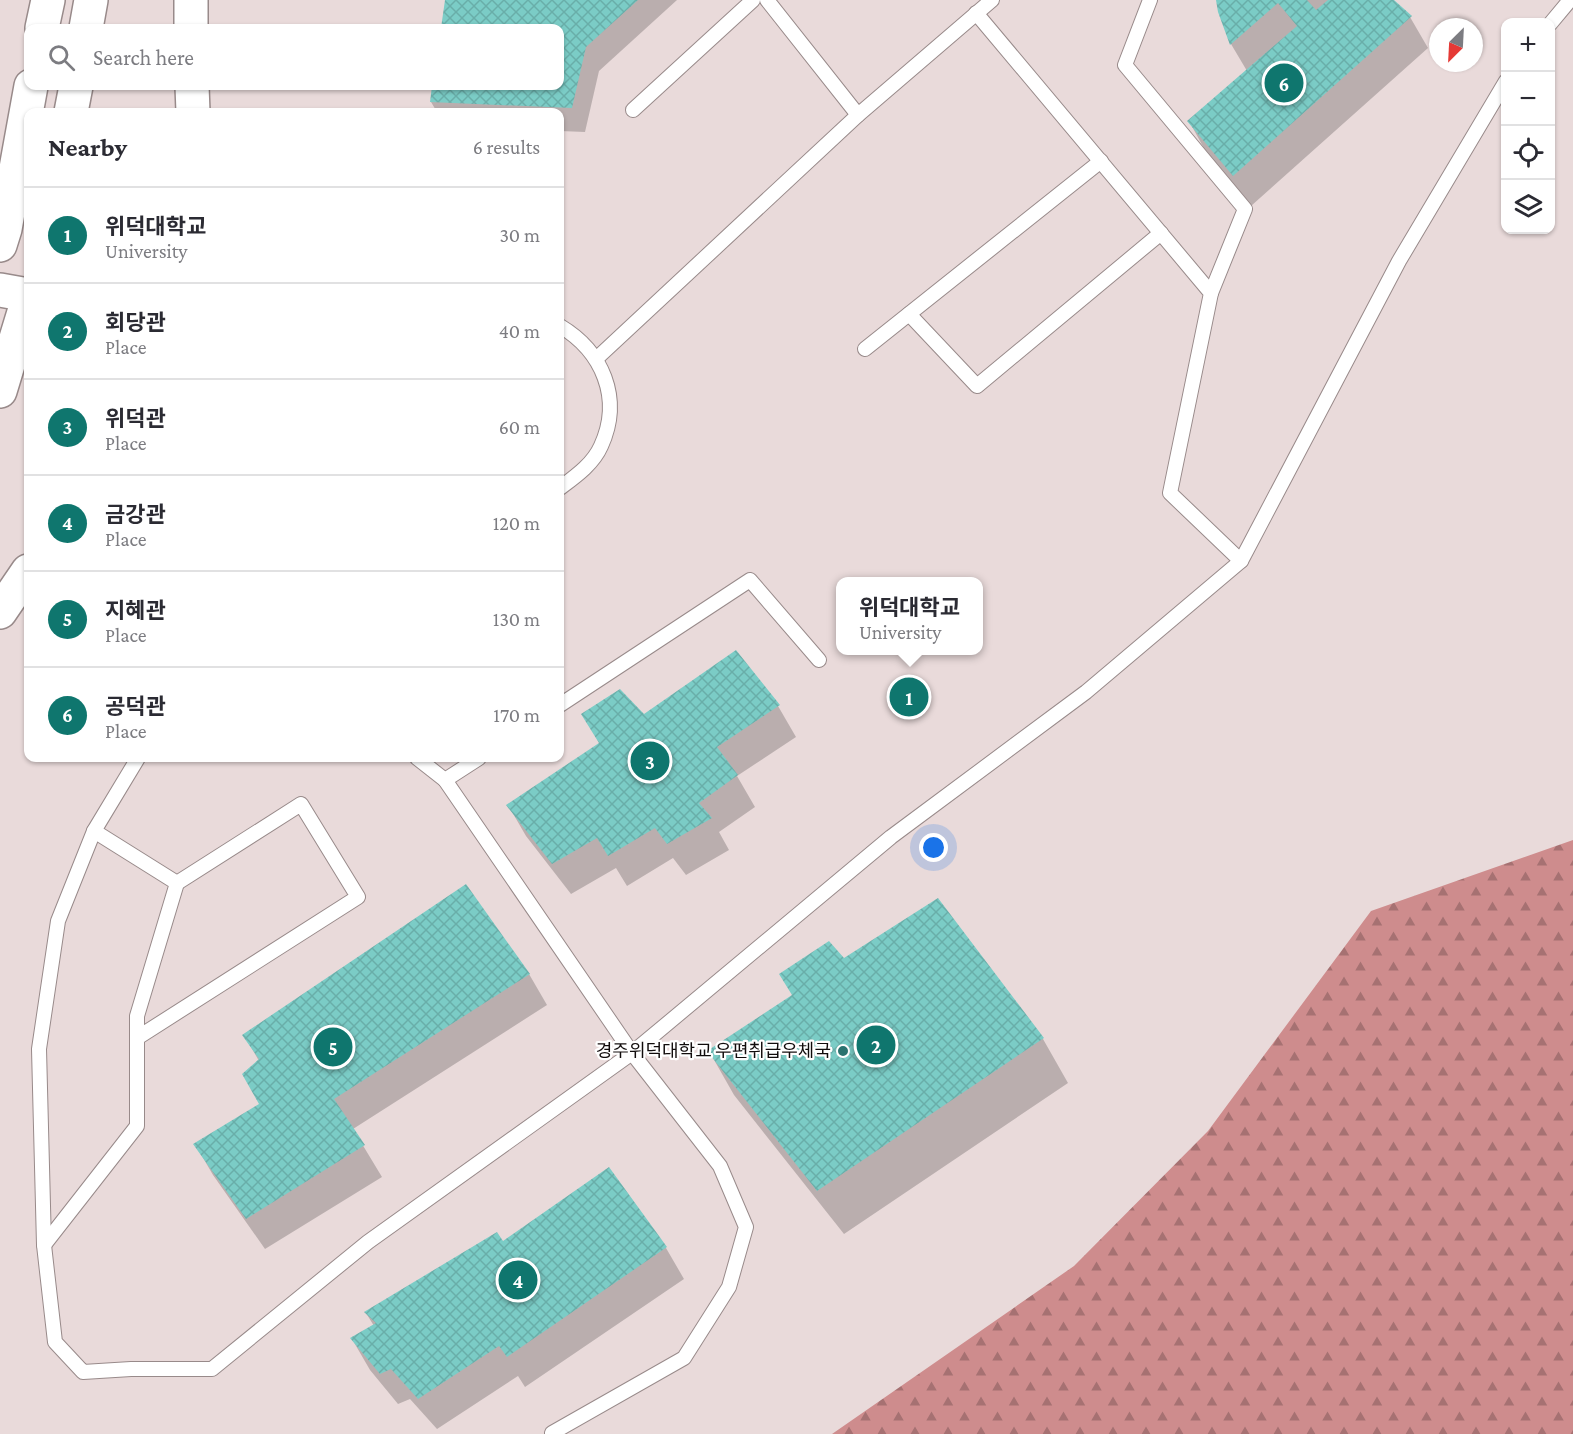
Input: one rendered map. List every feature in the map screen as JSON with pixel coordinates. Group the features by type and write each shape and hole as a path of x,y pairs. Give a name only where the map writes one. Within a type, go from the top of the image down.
{"main road":[{"path":"43,24 48,0"},
{"path":"87,24 91,0"},
{"path":"191,0 191,24"},
{"path":"27,108 30,90"},
{"path":"72,108 75,90"},
{"path":"192,90 194,108"},
{"path":"0,245 5,230 24,125"},
{"path":"0,290 24,296"},
{"path":"0,391 24,310"},
{"path":"0,612 24,577"}],"lane":[{"path":"633,110 753,0"},
{"path":"767,0 858,115"},
{"path":"596,359 858,115 992,0"},
{"path":"1150,0 1125,65 1245,209 1211,293 1170,493 1241,561"},
{"path":"1555,19 1570,0"},
{"path":"976,13 1211,293"},
{"path":"136,762 94,831 58,921 39,1050 44,1245 55,1342 83,1372 131,1369 212,1369 368,1242 632,1053 891,837 1086,692 1241,561 1399,261 1501,89"},
{"path":"865,349 1101,161"},
{"path":"909,314 977,386 1161,233"},
{"path":"564,328 578,337 596,359 608,387 609,417 601,446 584,470 564,485"},
{"path":"564,702 750,580 819,660"},
{"path":"422,762 445,780 632,1053 720,1166 746,1227 729,1287 684,1358 552,1432"},
{"path":"445,780 473,762"},
{"path":"44,1245 137,1126 137,1038 137,1016 177,883 301,804 358,897 137,1038"},
{"path":"94,831 177,883"}],"green space":[{"path":"1573,840 1573,1434 832,1434 1074,1266 1208,1131 1371,911"}],"building":[{"path":"445,0 638,0 586,47 572,108 430,102 432,90 564,90 564,24 442,24"},
{"path":"1216,0 1307,0 1316,10 1328,0 1394,0 1412,16 1233,176 1187,121 1297,26 1278,3 1230,45"},
{"path":"736,650 780,705 717,747 738,775 699,803 712,818 667,844 655,828 608,856 597,838 552,864 506,805 599,743 581,714 620,689 644,714"},
{"path":"466,884 530,974 334,1099 365,1145 246,1219 193,1144 259,1104 242,1074 259,1059 242,1035"},
{"path":"938,898 1044,1038 817,1191 707,1051 792,995 779,974 829,941 844,958"},
{"path":"609,1167 667,1247 507,1357 499,1346 418,1399 391,1369 380,1374 350,1338 376,1323 364,1312 497,1232 503,1241"}],"place":[{"name":"공덕관","path":"1284,83"},
{"name":"위덕대학교","path":"909,697"},
{"name":"위덕관","path":"650,761"},
{"name":"회당관","path":"876,1045"},
{"name":"지혜관","path":"333,1047"},
{"name":"경주위덕대학교 우편취급우체국","path":"843,1051"},
{"name":"금강관","path":"518,1280"}]}
